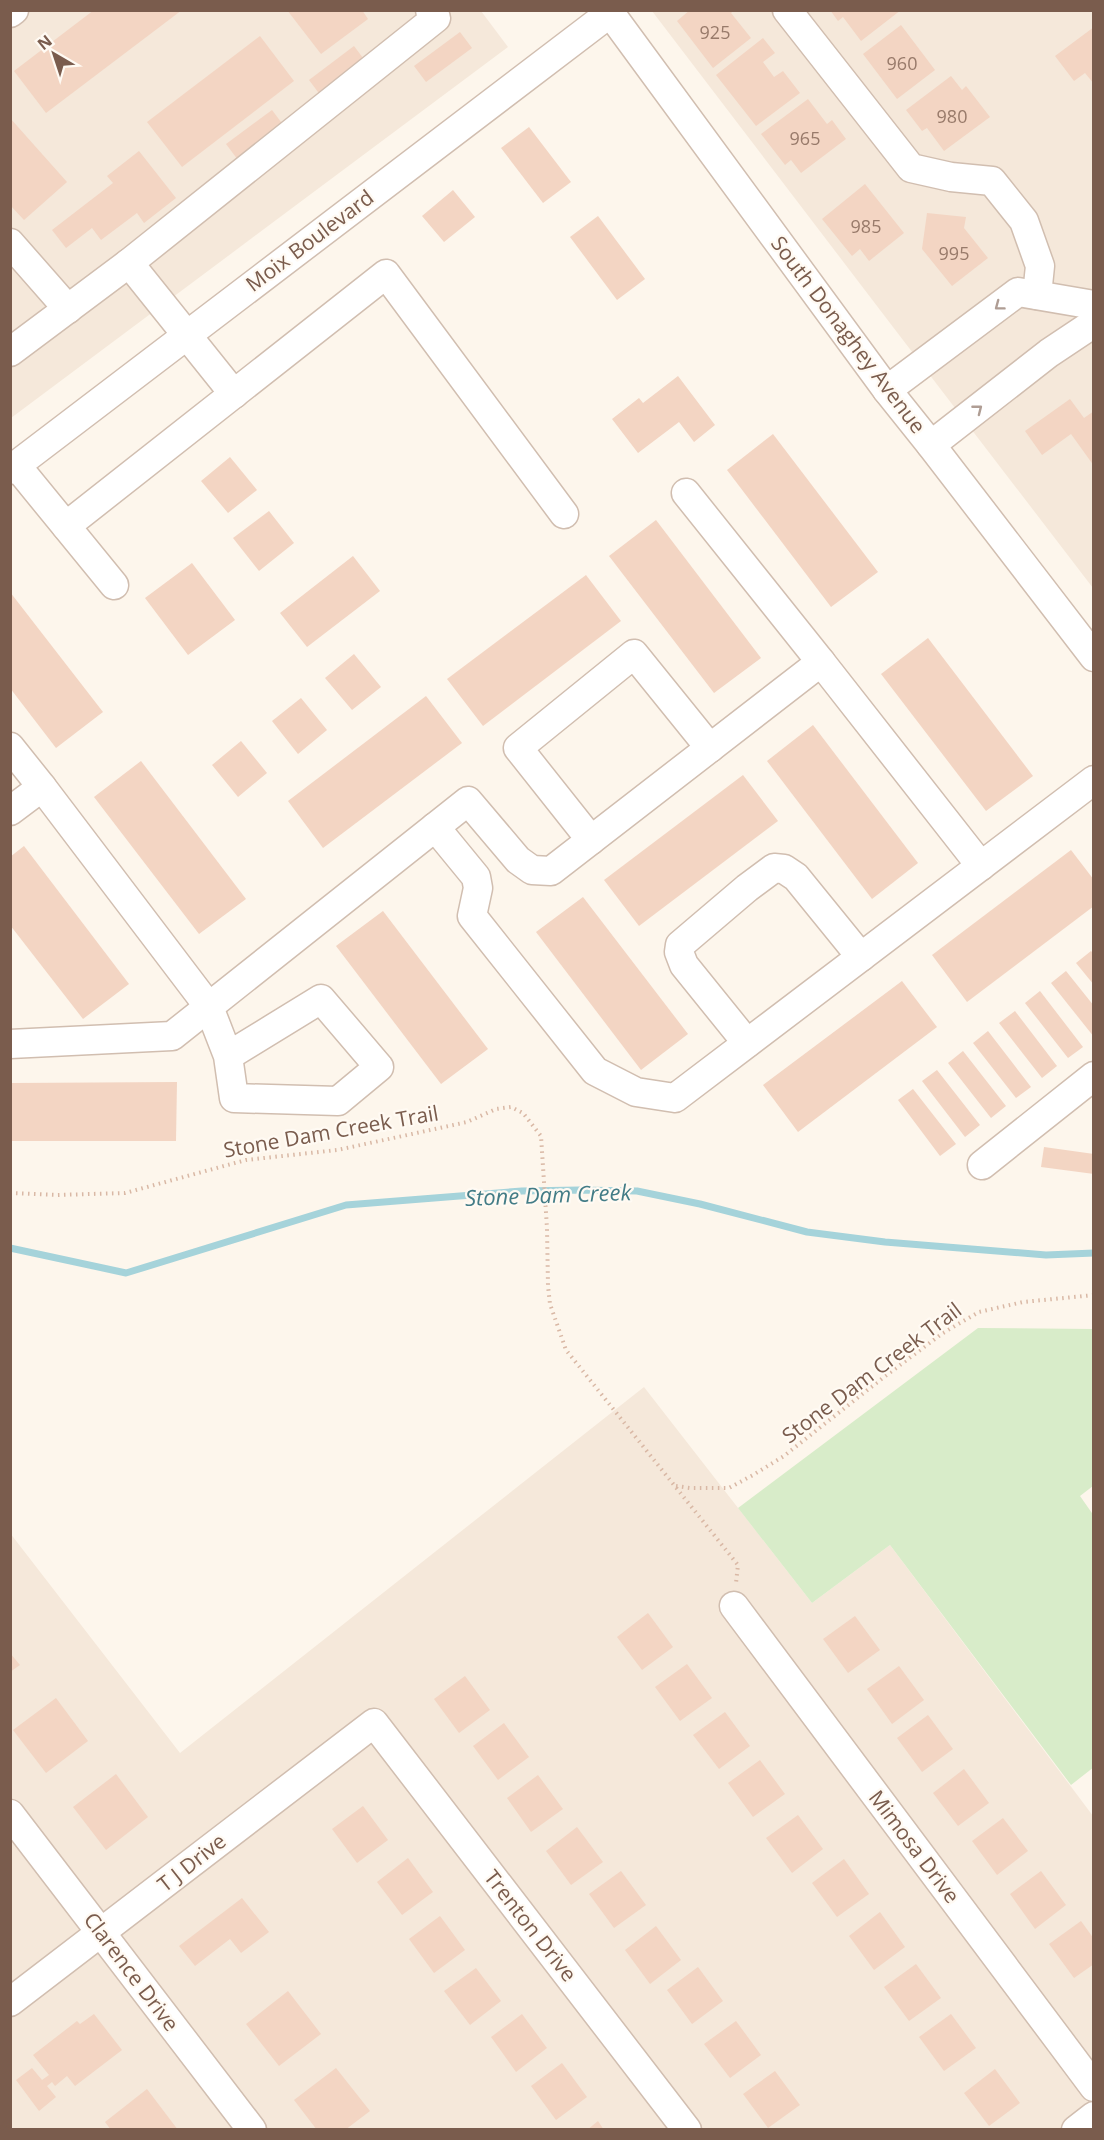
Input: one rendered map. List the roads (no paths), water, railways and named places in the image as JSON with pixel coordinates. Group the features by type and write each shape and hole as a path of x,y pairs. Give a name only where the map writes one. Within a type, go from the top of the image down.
{"street":[{"path":"10,13 14,10"},
{"path":"10,352 129,263 436,18 430,10"},
{"path":"788,10 910,168 951,177 992,181 1024,221 1040,266 1037,295"},
{"name":"Moix Boulevard","path":"14,467 609,12"},
{"name":"South Donaghey Avenue","path":"609,12 887,390 932,445 1094,657"},
{"path":"10,243 68,309"},
{"path":"129,263 234,394"},
{"path":"66,526 386,274 564,514"},
{"path":"887,390 1018,292 1094,305"},
{"path":"932,445 1049,353 1094,323"},
{"path":"14,467 114,585"},
{"path":"686,493 981,866"},
{"path":"591,840 518,748 634,654 710,748"},
{"path":"10,1044 171,1036 468,801 518,860 532,870 550,871 821,662"},
{"path":"10,747 209,1007 228,1056 234,1098 338,1101 379,1067 321,999 228,1056"},
{"path":"435,827 476,877 478,888 472,916 595,1071 636,1092 675,1098 1094,780"},
{"path":"10,811 42,787"},
{"path":"747,1043 684,965 679,952 680,945 747,888 774,868 784,869 796,876 861,957"},
{"path":"982,1165 1094,1076"},
{"name":"Mimosa Drive","path":"734,1606 1094,2087"},
{"name":"T J Drive","path":"10,2002 374,1723"},
{"name":"Trenton Drive","path":"374,1723 687,2130"},
{"name":"Clarence Drive","path":"10,1814 252,2130"},
{"path":"1076,2130 1094,2116"}],"waterway":[{"name":"Stone Dam Creek","path":"10,1248 126,1273 346,1205 522,1191 579,1190 637,1191 700,1204 807,1232 885,1242 1046,1255 1094,1253"}]}
